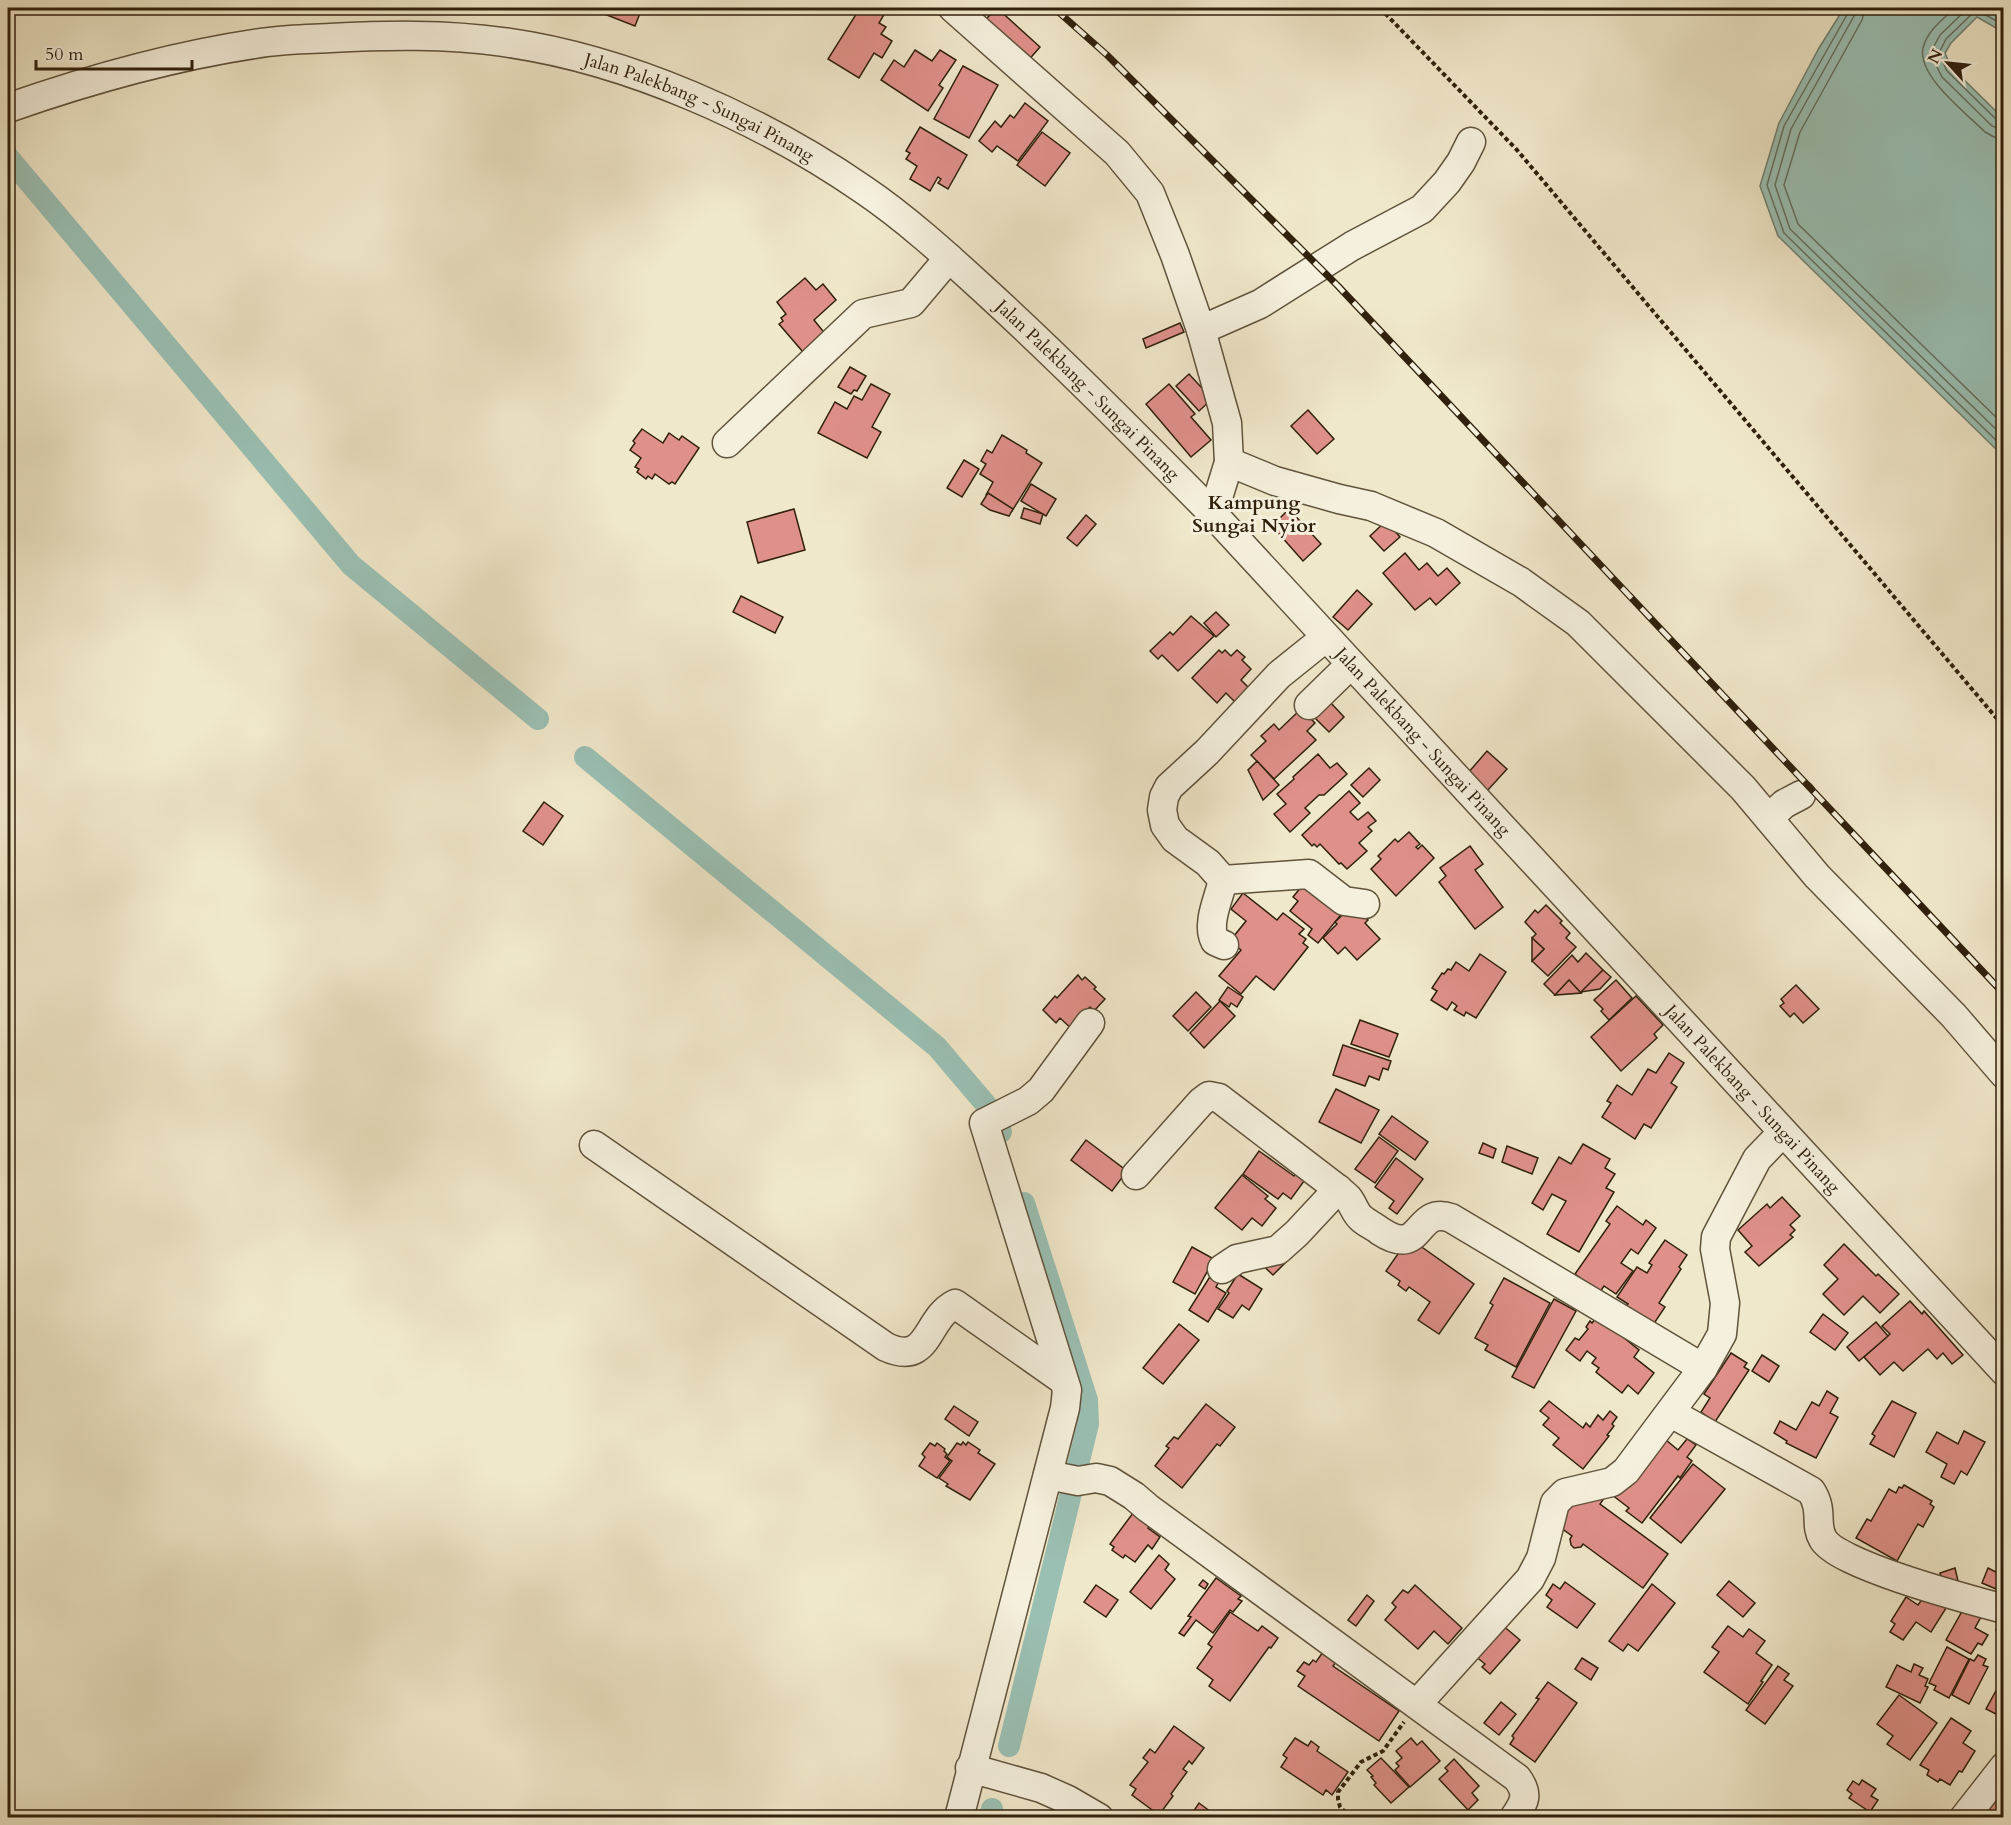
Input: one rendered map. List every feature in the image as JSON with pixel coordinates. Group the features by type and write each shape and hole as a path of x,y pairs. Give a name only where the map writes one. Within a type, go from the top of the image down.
{"street":[{"path":"953,8 1117,153 1150,193 1202,330 1227,423 1229,462 1213,514"},
{"name":"Jalan Palekbang - Sungai Pinang","path":"8,108 124,73 196,55 271,41 433,35 503,42 573,55 682,92 772,135 824,164 868,192 949,258 1074,374 1213,514 2004,1371"},
{"path":"1202,330 1260,304 1352,246 1422,209 1447,182 1471,142"},
{"path":"727,443 863,314 911,303 949,258"},
{"path":"1229,462 1275,481 1371,506 1436,533 1521,582 1578,623 1743,788 1817,876 1954,1016 2004,1074"},
{"path":"1223,880 1208,863 1175,839 1165,825 1162,810 1164,797 1169,787 1207,752 1279,675 1326,638"},
{"path":"1309,705 1350,665"},
{"path":"1769,818 1784,804 1801,795"},
{"path":"1223,880 1309,874 1344,901 1365,904"},
{"path":"1223,880 1211,934 1215,941 1224,945"},
{"path":"959,1818 978,1770 1062,1477 1067,1390 984,1123 1028,1101 1041,1090 1090,1023"},
{"path":"1136,1175 1201,1102 1209,1096 1219,1098 1338,1189 1349,1199 1360,1217 1390,1238 1398,1240 1413,1236 1428,1219 1444,1215 1703,1368"},
{"path":"1417,1704 1530,1579 1541,1558 1555,1503 1565,1493 1612,1482 1626,1471 1703,1368 1722,1334 1725,1303 1715,1249 1716,1237 1757,1159 1782,1133"},
{"path":"594,1145 886,1347 898,1353 909,1353 918,1348 946,1308 955,1304 1064,1380"},
{"path":"1222,1269 1237,1258 1278,1250 1338,1189"},
{"path":"1671,1413 1811,1491 1820,1509 1820,1530 1823,1539 1838,1553 1929,1589 2004,1609"},
{"path":"1062,1477 1096,1478 1110,1481 1134,1496 1517,1778 1524,1787 1525,1798 1514,1818"},
{"path":"1964,1818 2004,1767"},
{"path":"978,1770 1041,1788 1099,1818"}],"path":[{"path":"1380,8 1517,150 2004,727"},
{"path":"1351,1818 1340,1807 1338,1792 1361,1762 1383,1751 1417,1704"}],"water":[{"path":"1844,8 2003,8 2003,32 1977,17 1951,43 1945,53 1951,67 2003,118 2003,456 1778,236 1760,186 1779,123 1819,48"}],"building":[{"path":"589,8 642,8 635,26"},
{"path":"860,8 877,8 885,13 879,23 886,27 881,34 892,41 882,58 874,53 859,78 828,59"},
{"path":"997,8 1040,47 1026,63 982,23"},
{"path":"915,50 932,61 940,50 956,60 939,85 943,88 928,111 881,80 894,60 904,67"},
{"path":"963,66 998,85 969,138 934,119"},
{"path":"1025,103 1048,121 1018,161 997,146 992,152 979,141 995,121 1001,127 1010,115 1014,118"},
{"path":"920,127 967,155 948,189 938,183 941,179 938,177 930,191 910,179 917,166 906,159 910,153 906,151"},
{"path":"1042,132 1070,153 1045,186 1017,165"},
{"path":"805,278 816,290 823,284 836,300 814,320 827,336 803,352 779,324 783,321 781,318 786,314 777,302"},
{"path":"1180,323 1184,332 1146,348 1143,339"},
{"path":"850,367 866,376 857,391 854,390 851,394 838,387"},
{"path":"1189,374 1212,399 1199,411 1176,386"},
{"path":"871,384 890,394 872,427 881,432 867,458 818,433 835,402 847,409 854,396 862,400"},
{"path":"1169,384 1195,414 1191,417 1211,440 1191,457 1146,404"},
{"path":"1308,410 1334,439 1317,454 1291,426"},
{"path":"642,429 663,443 669,433 679,440 682,436 699,448 675,484 672,482 669,484 655,474 652,479 648,476 646,479 637,472 639,469 635,467 641,458 630,450 635,443 633,441"},
{"path":"1002,435 1027,450 1026,453 1042,463 1012,511 986,495 993,482 980,474 986,464 981,461 987,450 992,453"},
{"path":"964,460 979,469 962,497 947,488"},
{"path":"1031,484 1056,499 1046,516 1021,501"},
{"path":"988,493 1013,509 1009,516 990,510 981,504"},
{"path":"1024,508 1043,514 1040,524 1021,518"},
{"path":"794,509 805,550 758,563 747,522"},
{"path":"1289,509 1321,544 1303,561 1272,526"},
{"path":"1086,515 1096,524 1077,546 1067,538"},
{"path":"1386,521 1400,537 1384,551 1370,536"},
{"path":"1405,553 1419,570 1427,563 1438,576 1447,568 1460,583 1436,605 1430,598 1415,610 1383,573"},
{"path":"1357,590 1372,604 1348,630 1333,617"},
{"path":"741,596 783,617 775,633 733,612"},
{"path":"1216,612 1229,625 1216,637 1204,623"},
{"path":"1191,616 1214,636 1178,671 1162,655 1158,659 1150,651 1170,632 1173,635"},
{"path":"1219,650 1222,653 1225,650 1231,656 1237,650 1245,657 1242,660 1251,669 1241,680 1249,688 1235,702 1226,693 1217,703 1192,678"},
{"path":"1331,703 1344,717 1329,732 1315,718"},
{"path":"1301,709 1315,723 1307,731 1316,740 1274,779 1251,755 1266,741 1261,736 1274,724 1279,730"},
{"path":"1487,751 1507,769 1487,791 1468,773"},
{"path":"1318,754 1330,768 1337,763 1347,774 1324,795 1319,795 1305,808 1310,813 1290,832 1274,814 1286,804 1277,794"},
{"path":"1257,761 1279,785 1263,800 1248,770"},
{"path":"1369,768 1380,780 1363,797 1351,785"},
{"path":"1349,791 1360,803 1350,812 1358,820 1368,812 1376,821 1368,827 1372,831 1359,843 1367,851 1347,869 1320,844 1317,847 1314,844 1312,846 1302,835"},
{"path":"544,802 563,816 543,845 523,831"},
{"path":"1409,832 1420,844 1416,847 1418,849 1422,845 1434,858 1396,896 1371,869 1381,859 1378,856 1395,839 1398,842"},
{"path":"1470,846 1483,864 1475,870 1503,907 1475,929 1439,882 1446,876 1440,868"},
{"path":"1302,886 1344,911 1318,943 1308,935 1312,929 1290,911 1298,901 1293,897"},
{"path":"1243,893 1277,920 1283,913 1304,929 1299,934 1306,939 1303,943 1308,947 1274,990 1256,976 1241,994 1219,976 1241,950 1230,941 1246,921 1231,909"},
{"path":"1353,905 1368,920 1365,923 1380,939 1357,960 1345,947 1338,954 1323,938 1337,924 1335,922"},
{"path":"1546,905 1562,921 1560,923 1570,933 1566,938 1576,947 1548,976 1532,961 1544,949 1532,938 1536,934 1525,922 1535,910 1538,913"},
{"path":"1532,938 1544,949 1532,961"},
{"path":"1586,953 1603,970 1581,993 1569,980 1555,995 1544,984 1572,955 1578,962"},
{"path":"1480,954 1506,972 1476,1018 1466,1012 1464,1016 1454,1010 1457,1006 1452,1002 1447,1010 1431,1000 1437,991 1432,988 1442,973 1444,974 1448,969 1451,970 1456,962 1469,971"},
{"path":"1603,970 1611,977 1600,989 1581,992"},
{"path":"1078,975 1082,980 1085,977 1105,999 1094,1011 1090,1007 1081,1016 1075,1032 1060,1018 1056,1023 1043,1010"},
{"path":"1569,980 1581,993 1555,995"},
{"path":"1616,980 1632,998 1609,1020 1594,1000"},
{"path":"1796,985 1819,1009 1803,1023 1794,1013 1790,1017 1780,1006 1784,1003 1781,999"},
{"path":"1228,987 1243,997 1237,1007 1231,1003 1229,1007 1219,1000"},
{"path":"1196,992 1211,1007 1188,1031 1173,1016"},
{"path":"1636,996 1663,1025 1654,1034 1657,1038 1621,1071 1591,1037"},
{"path":"1220,1001 1235,1016 1204,1048 1190,1033"},
{"path":"1360,1020 1398,1034 1389,1057 1351,1044"},
{"path":"1343,1045 1391,1061 1388,1070 1383,1068 1379,1080 1369,1076 1365,1086 1333,1075"},
{"path":"1669,1053 1684,1063 1671,1083 1677,1087 1651,1128 1644,1124 1635,1139 1602,1117 1611,1103 1607,1101 1617,1085 1632,1095 1648,1069 1656,1073"},
{"path":"1336,1089 1379,1110 1361,1143 1319,1122"},
{"path":"1392,1116 1428,1142 1415,1160 1379,1134"},
{"path":"1379,1137 1398,1151 1375,1183 1355,1169"},
{"path":"1086,1140 1127,1171 1112,1191 1071,1160"},
{"path":"1483,1143 1496,1149 1493,1158 1479,1153"},
{"path":"1583,1144 1610,1159 1605,1168 1615,1174 1606,1188 1614,1192 1579,1252 1547,1234 1566,1201 1552,1194 1543,1210 1532,1203 1559,1157 1571,1164"},
{"path":"1507,1146 1538,1158 1532,1174 1502,1162"},
{"path":"1259,1151 1294,1176 1298,1170 1307,1177 1291,1199 1283,1193 1278,1199 1243,1174"},
{"path":"1396,1158 1423,1179 1397,1214 1389,1208 1394,1201 1375,1187"},
{"path":"1242,1175 1268,1196 1265,1199 1276,1208 1262,1226 1252,1218 1242,1230 1215,1208"},
{"path":"1782,1197 1800,1216 1790,1225 1795,1230 1790,1235 1793,1237 1759,1266 1745,1252 1752,1246 1738,1230 1767,1204 1770,1208"},
{"path":"1617,1206 1643,1225 1646,1220 1656,1228 1638,1254 1631,1249 1621,1263 1633,1271 1616,1294 1604,1286 1600,1292 1575,1274 1610,1224 1606,1221"},
{"path":"1409,1238 1474,1284 1439,1334 1418,1320 1430,1302 1409,1287 1406,1291 1398,1285 1400,1281 1386,1271"},
{"path":"1665,1240 1687,1255 1679,1267 1681,1269 1659,1303 1665,1307 1653,1325 1617,1297 1637,1267 1647,1273 1652,1265 1649,1263"},
{"path":"1844,1244 1876,1276 1878,1274 1899,1294 1880,1313 1863,1296 1844,1315 1823,1294 1838,1279 1824,1265"},
{"path":"1192,1247 1214,1259 1195,1294 1173,1282"},
{"path":"1256,1259 1286,1262 1273,1275"},
{"path":"1238,1274 1262,1289 1249,1310 1242,1305 1233,1318 1218,1309"},
{"path":"1211,1275 1220,1280 1216,1287 1226,1293 1208,1322 1189,1310"},
{"path":"1504,1278 1550,1303 1516,1367 1485,1350 1488,1345 1475,1338 1493,1305 1490,1303"},
{"path":"1554,1299 1576,1311 1534,1388 1512,1377"},
{"path":"1910,1301 1922,1314 1924,1311 1963,1355 1952,1364 1943,1353 1937,1359 1928,1349 1903,1371 1894,1362 1880,1375 1864,1357 1890,1334 1882,1326"},
{"path":"1599,1314 1608,1325 1639,1350 1634,1357 1654,1373 1638,1394 1628,1385 1622,1393 1596,1372 1599,1368 1592,1363 1596,1358 1587,1351 1580,1361 1566,1350 1575,1338 1579,1340 1588,1329 1586,1327 1590,1321 1592,1323"},
{"path":"1823,1314 1848,1333 1835,1350 1810,1332"},
{"path":"1876,1322 1888,1336 1859,1361 1847,1347"},
{"path":"1179,1324 1199,1340 1163,1384 1143,1368"},
{"path":"1731,1353 1747,1363 1744,1367 1749,1370 1715,1422 1701,1412 1710,1398 1704,1394"},
{"path":"1762,1355 1779,1366 1769,1382 1752,1371"},
{"path":"1827,1391 1838,1398 1830,1413 1838,1417 1816,1458 1786,1443 1787,1441 1774,1433 1780,1421 1796,1430 1812,1402 1819,1406"},
{"path":"1549,1401 1583,1428 1586,1423 1590,1427 1598,1415 1603,1420 1610,1411 1617,1417 1607,1435 1609,1436 1583,1469 1553,1445 1559,1438 1543,1425 1549,1418 1540,1411"},
{"path":"1892,1401 1916,1413 1894,1457 1870,1444 1875,1436 1872,1434"},
{"path":"1206,1404 1235,1427 1220,1446 1217,1444 1182,1488 1155,1466 1169,1448 1166,1446 1174,1437 1178,1439"},
{"path":"954,1406 978,1422 969,1436 945,1419"},
{"path":"1964,1431 1985,1442 1967,1475 1961,1471 1954,1484 1941,1477 1947,1464 1926,1452 1937,1432 1958,1444"},
{"path":"1687,1439 1696,1445 1687,1457 1692,1461 1642,1523 1626,1511 1629,1508 1607,1491 1666,1440 1678,1450"},
{"path":"963,1442 966,1445 968,1442 980,1450 978,1453 995,1464 970,1500 946,1486 948,1484 939,1478 952,1461 947,1457 957,1443 961,1445"},
{"path":"930,1443 935,1446 937,1443 945,1449 947,1454 945,1457 950,1461 937,1478 919,1466 925,1457 922,1454"},
{"path":"1693,1464 1725,1489 1681,1543 1650,1518"},
{"path":"1589,1485 1605,1497 1600,1504 1668,1554 1643,1588 1583,1544 1581,1547 1574,1548 1570,1539 1572,1536 1547,1518"},
{"path":"1904,1485 1932,1501 1930,1504 1934,1507 1923,1527 1918,1524 1897,1561 1856,1538 1867,1519 1871,1521 1889,1489 1896,1493 1899,1487 1902,1488"},
{"path":"1136,1509 1153,1522 1148,1528 1160,1537 1152,1549 1148,1545 1135,1562 1125,1555 1123,1558 1112,1550 1114,1547 1110,1544"},
{"path":"1159,1555 1169,1564 1165,1570 1175,1579 1151,1609 1130,1592"},
{"path":"1955,1568 1958,1581 1943,1585 1940,1573"},
{"path":"1988,1568 2002,1575 1996,1589 1982,1583"},
{"path":"1216,1578 1241,1596 1238,1599 1242,1601 1233,1612 1230,1610 1213,1633 1196,1620 1184,1636 1179,1633 1191,1617 1188,1616"},
{"path":"1203,1580 1208,1584 1205,1589 1199,1585"},
{"path":"1729,1581 1755,1603 1743,1617 1717,1595"},
{"path":"1565,1582 1595,1604 1577,1628 1547,1607 1552,1600 1546,1595 1553,1584 1560,1589"},
{"path":"1652,1584 1675,1603 1638,1651 1628,1644 1623,1651 1609,1641"},
{"path":"1096,1585 1118,1600 1106,1617 1084,1602"},
{"path":"1415,1585 1462,1628 1448,1644 1434,1631 1418,1649 1385,1620 1396,1607 1392,1603 1403,1590 1408,1593"},
{"path":"1367,1595 1374,1601 1356,1626 1348,1620"},
{"path":"1906,1597 1918,1605 1923,1598 1948,1605 1931,1632 1916,1622 1903,1640 1890,1632 1895,1624 1891,1621"},
{"path":"1965,1606 1982,1615 1975,1628 1988,1635 1982,1645 1978,1643 1971,1654 1946,1640"},
{"path":"1230,1612 1258,1631 1262,1626 1278,1638 1230,1701 1209,1686 1213,1680 1197,1668 1212,1647 1208,1644"},
{"path":"1999,1621 2004,1622 2004,1633 1996,1630"},
{"path":"1501,1624 1520,1640 1490,1674 1482,1667 1485,1664 1474,1655"},
{"path":"1728,1626 1743,1637 1749,1629 1765,1641 1756,1653 1772,1665 1748,1704 1704,1672 1719,1652 1712,1647"},
{"path":"1947,1647 1969,1659 1949,1698 1934,1690 1936,1686 1929,1683"},
{"path":"1325,1649 1339,1658 1333,1666 1399,1711 1379,1741 1298,1686 1305,1676 1297,1671 1304,1662 1309,1665 1313,1660 1316,1662"},
{"path":"1978,1655 1986,1659 1983,1665 1988,1667 1969,1704 1952,1695 1970,1659 1974,1661"},
{"path":"1582,1658 1598,1668 1591,1680 1575,1669"},
{"path":"1914,1664 1923,1668 1919,1675 1928,1679 1925,1686 1928,1687 1920,1703 1886,1687 1897,1665 1911,1672"},
{"path":"1778,1666 1789,1674 1784,1680 1793,1686 1765,1724 1746,1710"},
{"path":"1548,1682 1577,1703 1535,1762 1510,1744 1514,1738 1512,1736 1539,1699 1536,1698"},
{"path":"2004,1688 2004,1718 1986,1709 1997,1689 2002,1691"},
{"path":"1899,1695 1937,1723 1910,1760 1887,1744 1893,1736 1877,1724"},
{"path":"1501,1702 1516,1714 1499,1735 1484,1723"},
{"path":"1951,1718 1971,1731 1963,1743 1975,1751 1962,1772 1959,1771 1950,1785 1940,1779 1938,1782 1927,1775 1929,1770 1920,1765"},
{"path":"1174,1726 1204,1748 1192,1764 1189,1761 1183,1769 1187,1772 1159,1815 1132,1795 1136,1789 1130,1785 1148,1762 1143,1758 1150,1749 1155,1753"},
{"path":"1295,1738 1308,1746 1311,1741 1319,1747 1317,1751 1348,1772 1332,1795 1326,1790 1323,1795 1281,1767 1287,1758 1283,1755"},
{"path":"1411,1738 1417,1745 1422,1741 1440,1761 1410,1787 1395,1770 1399,1766 1396,1763 1402,1758 1396,1751"},
{"path":"1381,1758 1409,1787 1391,1803 1374,1785 1376,1783 1371,1777 1373,1776 1367,1770"},
{"path":"1454,1759 1479,1786 1472,1793 1478,1800 1468,1810 1439,1779 1448,1771 1445,1768"},
{"path":"2004,1768 2004,1816 1970,1818"},
{"path":"1862,1780 1876,1789 1871,1796 1878,1800 1870,1812 1849,1798 1852,1794 1847,1790 1853,1781 1859,1785"},
{"path":"1199,1803 1219,1818 1189,1818"}],"waterway":[{"path":"8,157 351,565 538,719"},
{"path":"585,757 937,1047 988,1107 1001,1132"},
{"path":"1009,1746 1088,1424 1087,1400 1024,1203"},
{"path":"990,1818 992,1809"}],"railway":[{"path":"1054,8 1107,55 1338,286 2004,994"}],"district":[{"name":"Kampung Sungai Nyior","path":"1254,514"}]}
